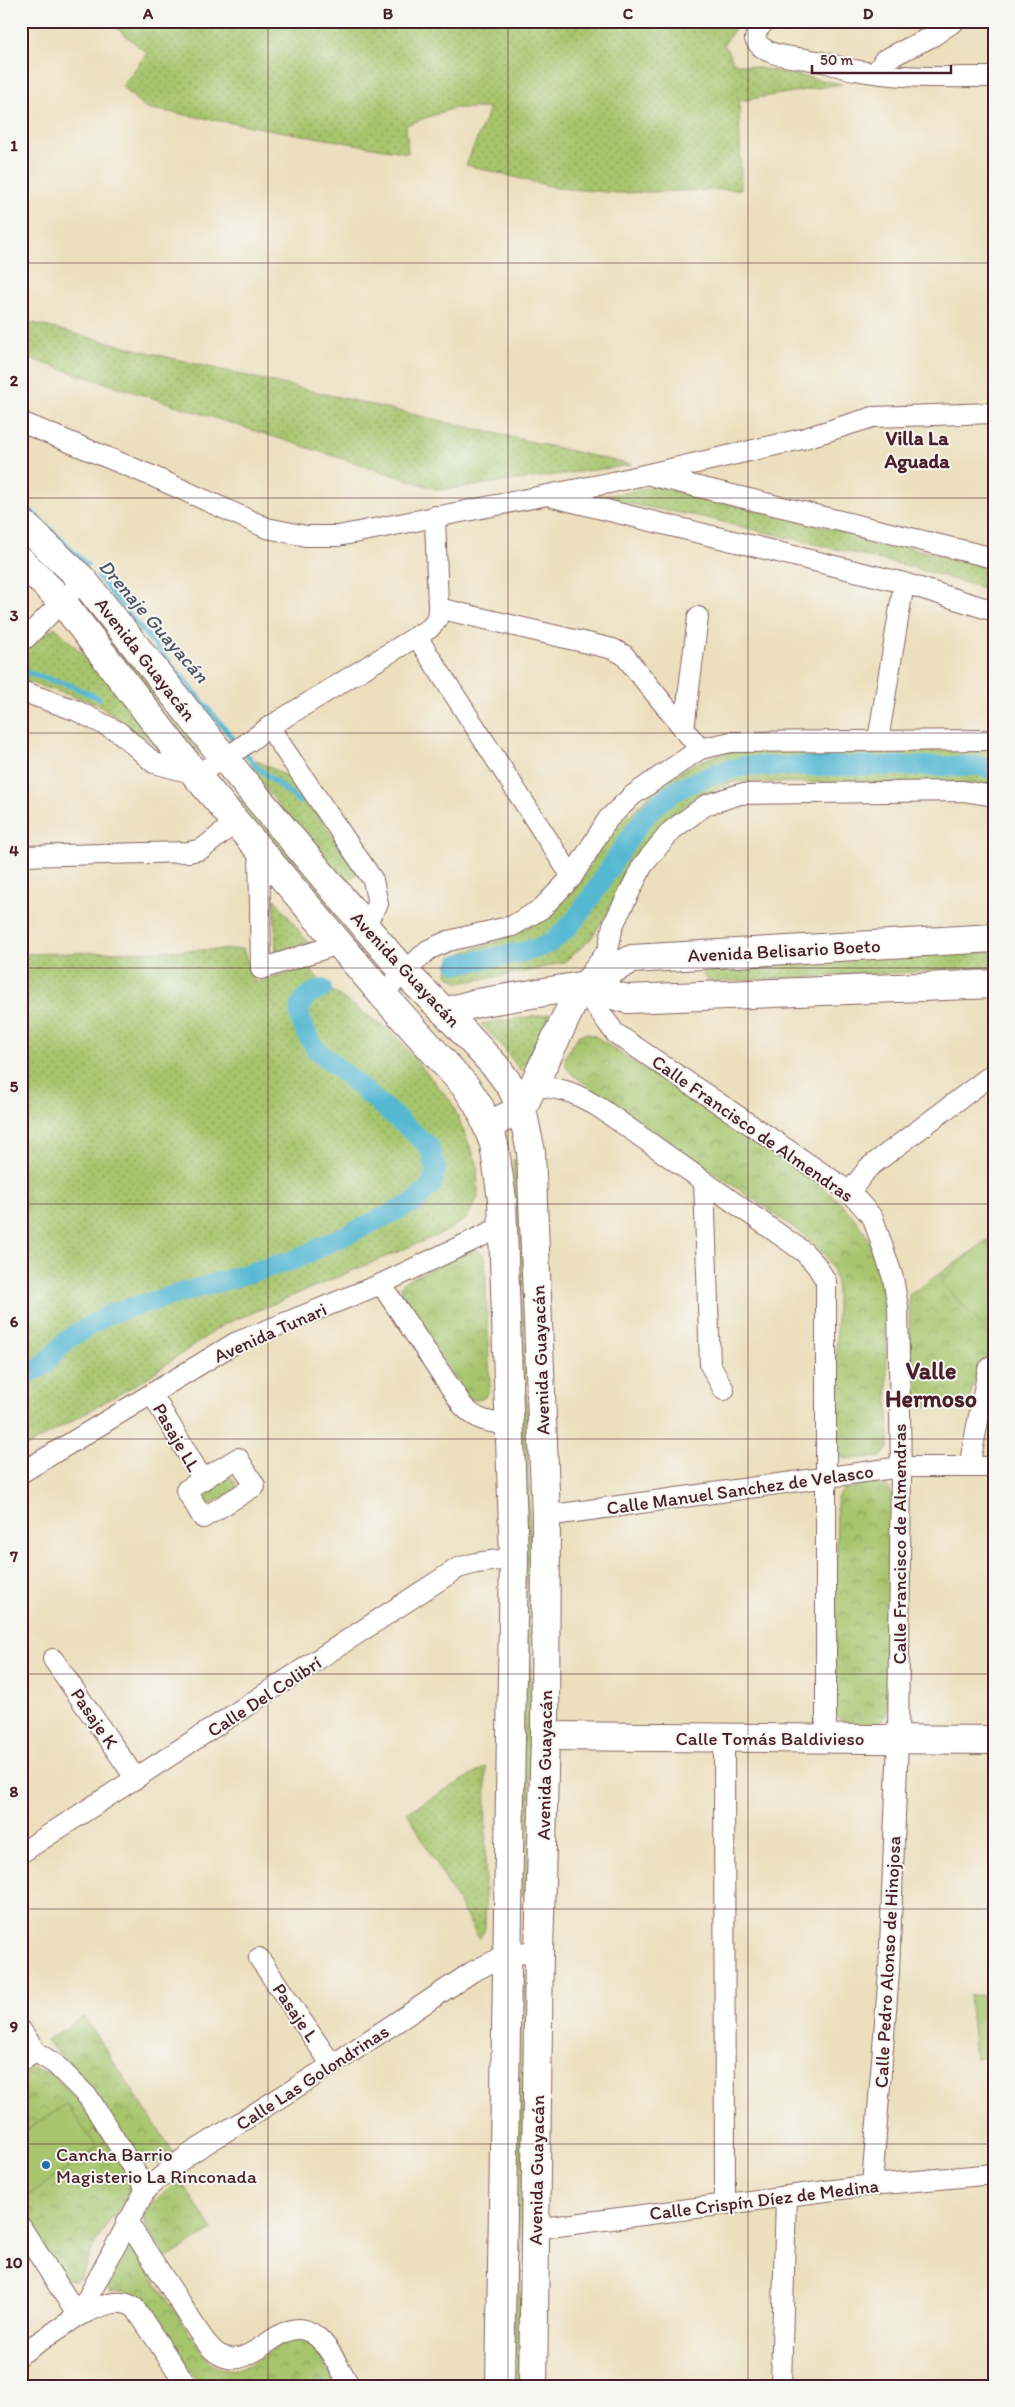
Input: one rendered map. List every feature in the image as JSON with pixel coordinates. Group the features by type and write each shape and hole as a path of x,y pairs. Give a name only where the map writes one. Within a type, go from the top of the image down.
{"main road":[{"name":"Avenida Guayacán","path":"21,522 83,580 225,759 404,972 445,1012 497,1068 511,1087 528,1098 546,1516 546,1736 539,1952 533,2386"},
{"name":"Avenida Guayacán","path":"21,561 61,600 195,774 382,994 466,1088 480,1108 494,1144 501,1181 514,1558 500,2386"},
{"name":"Avenida Belisario Boeto","path":"445,1012 477,1003 581,986 632,959 994,938"},
{"name":"Avenida Belisario Boeto","path":"581,986 627,999 994,984"},
{"path":"487,1126 528,1098 581,986"},
{"name":"Calle Tomás Baldivieso","path":"546,1736 994,1740"}],"street":[{"path":"765,21 757,30 755,39 759,47 767,52 855,70 910,76 994,77"},
{"path":"876,72 884,60 933,36 955,21"},
{"path":"21,422 152,476 267,528 306,536 338,536 646,474 802,439 873,417 994,413"},
{"path":"646,474 994,558"},
{"path":"544,495 904,583 994,611"},
{"path":"21,691 75,710 119,732 154,763 195,774 225,759 269,727 417,638 430,628 437,620 438,608 435,516"},
{"path":"21,639 26,638 61,600 83,580"},
{"path":"878,740 904,583"},
{"path":"438,608 613,649 624,655 634,665 700,749"},
{"path":"684,729 698,617"},
{"path":"417,638 572,877"},
{"path":"269,727 373,880 378,904 364,925"},
{"path":"382,994 428,950 448,941 512,926 541,909 572,877 608,819 633,795 700,749 731,742 994,740"},
{"path":"581,986 608,950 613,925 643,865 672,830 706,805 740,794 964,790 994,796"},
{"path":"21,856 189,852 202,849 236,822"},
{"path":"259,850 261,969 339,944"},
{"name":"Calle Francisco de Almendras","path":"581,986 615,1032 850,1192 873,1218 893,1278 898,1307 901,1467 898,1739"},
{"path":"850,1192 868,1168 994,1073"},
{"path":"528,1098 560,1088 580,1096 804,1252 816,1265 826,1281 826,1738"},
{"path":"704,1181 710,1365 724,1390"},
{"name":"Avenida Tunari","path":"21,1473 235,1343 380,1284 503,1226"},
{"path":"380,1284 472,1417 487,1422 509,1424"},
{"path":"969,1467 988,1370 994,1364"},
{"name":"Pasaje LL","path":"152,1394 203,1480"},
{"name":"Calle Manuel Sanchez de Velasco","path":"546,1516 901,1467 994,1466"},
{"name":"Calle Del Colibrí","path":"21,1853 458,1568 476,1563 514,1558"},
{"name":"Pasaje K","path":"53,1659 136,1779"},
{"path":"724,1738 725,2203"},
{"name":"Calle Pedro Alonso de Hinojosa","path":"872,2185 889,1972 898,1739"},
{"name":"Calle Las Golondrinas","path":"21,2354 78,2316 146,2189 188,2155 332,2066 472,1972 506,1955 539,1952"},
{"name":"Pasaje L","path":"259,1958 332,2066"},
{"path":"21,2030 29,2057 55,2064 89,2098 146,2189"},
{"name":"Calle Crispín Díez de Medina","path":"535,2229 872,2185 994,2174"},
{"path":"781,2386 786,2196"},
{"path":"127,2222 203,2337 218,2355 232,2359 248,2355 285,2331 302,2329 317,2337 350,2386"},
{"path":"21,2228 78,2316 114,2302 127,2302 135,2308 187,2386"}],"green space":[{"path":"108,21 740,21 724,44 734,63 842,84 739,101 741,189 618,193 558,188 466,165 490,108 454,108 406,125 408,153 145,108 122,87 147,53"},
{"path":"21,320 187,362 632,465 440,490 21,356"},
{"path":"654,486 994,568 994,591 915,568 702,517 590,497 620,494"},
{"path":"90,609 204,752 199,756 86,613"},
{"path":"55,627 107,678 161,750 98,704 21,680 21,654"},
{"path":"764,748 994,751 994,786 987,784 734,782 694,798 653,834 629,866 612,906 590,940 564,962 525,972 459,983 447,974 448,963 458,955 518,932 543,919 558,907 573,892 612,832 650,795 678,773 709,758 725,753"},
{"path":"256,760 294,780 358,873 343,884 251,771"},
{"path":"238,796 371,946 366,950 233,800"},
{"path":"274,898 309,944 276,953"},
{"path":"243,949 255,983 308,968 328,988 394,1034 452,1103 477,1163 478,1197 466,1219 445,1232 223,1325 145,1379 21,1450 21,954"},
{"path":"994,951 994,968 713,982 707,980 703,975 704,970 713,966"},
{"path":"550,1014 521,1071 502,1046 481,1024"},
{"path":"586,1033 595,1036 822,1187 842,1204 857,1221 868,1238 875,1256 883,1295 889,1443 887,1451 880,1457 844,1459 839,1455 836,1446 837,1288 833,1270 826,1257 802,1233 573,1075 566,1067 565,1057 578,1036"},
{"path":"513,1160 521,1160 531,1578 529,1896 521,1895 526,1585"},
{"path":"994,1236 994,1352 978,1367 968,1404 911,1407 909,1295"},
{"path":"984,1241 994,1252 994,1338 941,1282"},
{"path":"474,1249 481,1252 485,1258 490,1388 485,1397 475,1400 467,1397 402,1294 401,1287 404,1282"},
{"path":"231,1476 238,1488 206,1507 199,1496"},
{"path":"878,1481 884,1483 892,1496 887,1711 886,1717 879,1723 853,1724 842,1721 835,1711 837,1498 844,1489"},
{"path":"486,1767 485,1929 479,1939 407,1812"},
{"path":"519,1975 527,1975 519,2386 512,2386"},
{"path":"994,1994 994,2057 975,2058 969,1996"},
{"path":"84,2017 174,2153 150,2164 140,2161 96,2096 46,2040"},
{"path":"27,2067 50,2073 76,2097 130,2177 128,2193 120,2208 100,2235 80,2278 75,2281 63,2278 21,2213 21,2072"},
{"name":"Cancha Barrio Magisterio La Rinconada","path":"66,2104 97,2147 29,2195 21,2184 21,2134"},
{"path":"180,2180 213,2230 167,2258 149,2231 145,2222 145,2214 155,2200"},
{"path":"121,2248 132,2248 210,2363 222,2368 244,2367 297,2336 311,2343 338,2386 200,2386 171,2343 166,2344 135,2298 129,2293 111,2291 106,2283"}],"waterway":[{"name":"Drenaje Guayacán","path":"21,502 87,565"},
{"name":"Drenaje Guayacán","path":"98,577 256,766 300,802"},
{"path":"21,671 67,684 99,698"},
{"path":"458,964 533,950 551,942 577,917 632,835 653,808 677,791 703,778 744,766 978,766 994,769"},
{"path":"21,1377 42,1367 68,1339 109,1314 294,1260 415,1202 432,1184 436,1169 429,1146 316,1049 306,1032 300,1015 300,1007 311,994 322,989"}],"place":[{"name":"Cancha Barrio Magisterio La Rinconada","path":"46,2165"}],"district":[{"name":"Villa La Aguada","path":"917,450"},
{"name":"Valle Hermoso","path":"931,1385"}]}
